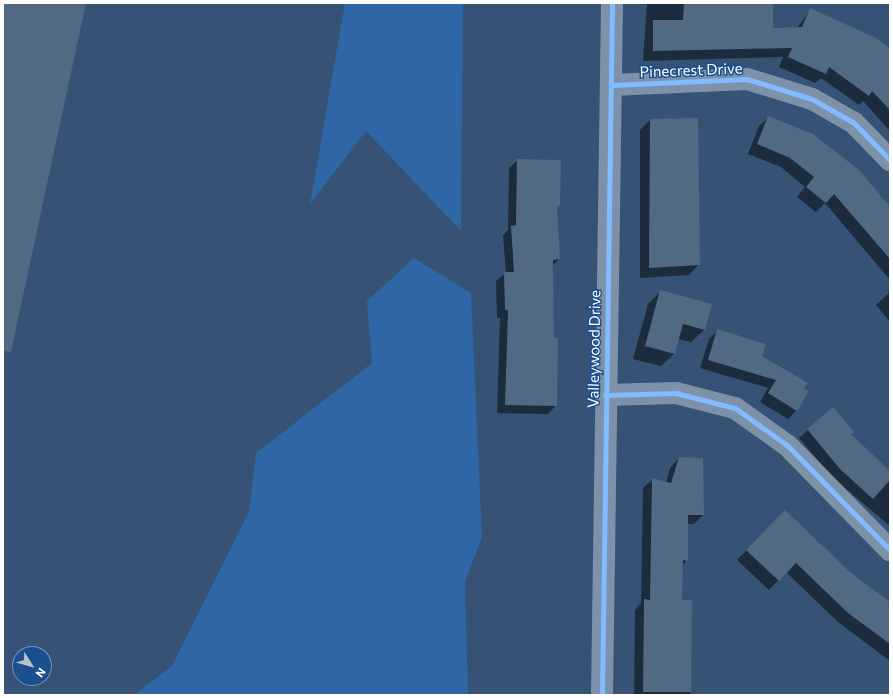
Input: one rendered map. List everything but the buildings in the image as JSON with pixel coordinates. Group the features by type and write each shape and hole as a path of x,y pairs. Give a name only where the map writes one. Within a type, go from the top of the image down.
{"street":[{"name":"Valleywood Drive","path":"602,695 605,395 612,85 612,3"},
{"name":"Pinecrest Drive","path":"612,85 747,79 812,99 854,123 890,160"},
{"path":"605,395 676,393 735,408 788,446 890,550"}],"shaded area":[{"path":"345,3 463,3 461,231 366,131 310,204"},
{"path":"414,258 471,293 482,537 465,582 468,695 134,695 172,666 249,511 256,453 372,363 367,301"}],"cycle path":[{"path":"602,695 612,3"},
{"path":"612,85 747,79 812,99 854,123 890,160"},
{"path":"605,395 676,393 735,408 788,446 890,550"}]}
